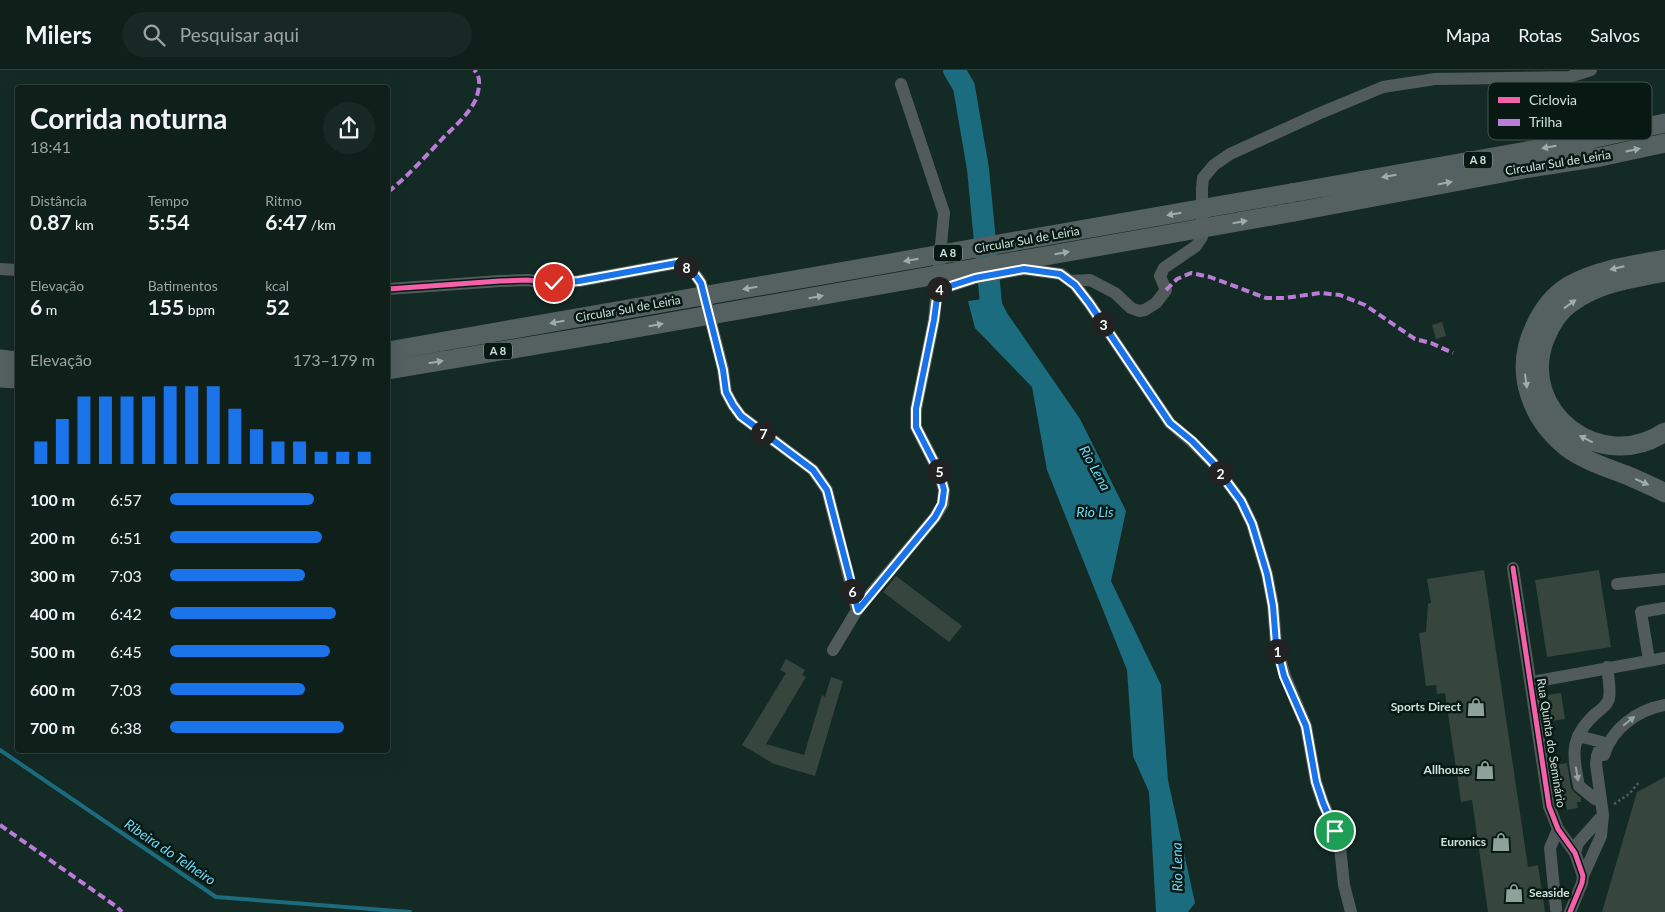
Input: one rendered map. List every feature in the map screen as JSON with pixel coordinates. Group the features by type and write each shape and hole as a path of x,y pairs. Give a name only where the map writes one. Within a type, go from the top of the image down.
{"highway":[{"name":"Circular Sul de Leiria","path":"1652,126 1665,123"},
{"name":"Circular Sul de Leiria","path":"390,350 1291,194 1587,140"},
{"name":"Circular Sul de Leiria","path":"390,370 1294,212 1529,168 1600,157 1665,143"},
{"path":"1665,259 1620,267 1599,273 1584,278 1558,294 1542,311 1532,333 1527,346 1525,371 1526,384 1534,407 1547,429 1561,442 1578,455 1665,493"},
{"path":"1665,272 1604,286 1572,302 1560,311 1542,345 1540,369 1544,395 1552,410 1562,423 1581,437 1593,442 1624,447 1645,443 1665,432"},
{"path":"0,360 15,361"},
{"path":"0,378 15,380"}],"street":[{"path":"1070,281 1090,280 1115,293 1131,308 1140,311 1145,310 1156,303 1166,290 1160,276 1164,268 1196,246 1202,237 1203,178 1214,166 1238,150 1382,87 1436,79 1570,77 1591,70"},
{"path":"833,650 858,610 935,517 942,504 944,490 939,472 916,427 916,409 934,320 944,213 901,84"},
{"path":"390,289 527,280 554,283 579,281 677,263 688,267 701,283 720,358 726,392 733,405 741,416 813,470 827,490 858,610"},
{"path":"0,269 15,270"},
{"path":"938,290 975,278 1024,269 1060,274 1075,285 1089,303 1170,423 1192,441 1213,463 1241,501 1252,524 1267,574 1273,606 1276,644 1284,676 1306,726 1316,782 1340,847 1344,885 1351,912"},
{"name":"Rua Quinta do Seminário","path":"1514,568 1549,806 1558,829 1574,853 1583,876"},
{"path":"1616,584 1665,578"},
{"path":"1649,660 1641,612 1665,608"},
{"path":"1532,682 1665,658"},
{"path":"1607,668 1610,698 1587,722 1578,736 1573,756 1579,786 1595,798 1607,802"},
{"path":"1598,777 1606,750 1618,731 1634,717 1665,705"},
{"path":"1570,912 1583,876 1601,836 1603,815 1607,802 1598,777 1596,764 1602,742 1578,736"},
{"path":"1574,853 1578,843 1603,815"},
{"path":"1556,909 1550,848 1558,829"},
{"path":"1574,853 1588,849 1601,836"}],"path":[{"path":"1607,802 1629,794 1640,782"}],"water":[{"name":"Rio Lis","path":"999,297 1007,313 1080,419 1126,511 1111,581 1161,685 1168,780 1195,903 1188,912 1156,912 1149,792 1133,756 1127,670 1047,470 1032,387 975,328 968,301"}],"building":[{"path":"1442,322 1446,336 1436,339 1432,325"},
{"path":"1484,570 1528,867 1538,865 1545,912 1488,912 1472,800 1461,802 1445,693 1437,694 1436,685 1426,686 1419,633 1426,632 1428,604 1431,603 1427,579"},
{"path":"1599,570 1611,647 1547,657 1535,580"},
{"path":"896,576 962,626 949,642 883,592"},
{"path":"786,659 805,670 802,675 806,677 766,744 804,755 822,695 825,697 831,677 843,681 815,776 774,764 742,745 786,673 780,670"},
{"path":"1561,693 1565,719 1551,721 1547,695"},
{"path":"1567,763 1571,788 1581,798 1581,802 1577,802 1578,808 1567,810 1566,804 1562,804 1555,765"},
{"path":"1665,777 1665,912 1602,912 1637,792"}],"waterway":[{"name":"Rio Lena","path":"954,70 964,87 978,169 992,314 1001,326"},
{"name":"Ribeira do Telheiro","path":"0,750 216,897 410,912"}],"marked path":[{"path":"390,190 470,110 479,88 478,76 474,70"},
{"path":"1166,290 1177,279 1191,273 1210,277 1266,298 1285,298 1320,293 1340,295 1365,305 1415,339 1431,343 1453,353"},
{"path":"0,825 122,912"}],"cycle path":[{"path":"390,289 500,281 527,280 554,283 579,281 677,263 685,266 697,276 701,283 720,358"},
{"path":"1513,568 1549,806 1558,829 1575,853 1583,876 1570,912"}],"place":[{"name":"Sports Direct","path":"1476,707"},
{"name":"Allhouse","path":"1485,770"},
{"name":"Euronics","path":"1501,842"},
{"name":"Seaside","path":"1514,893"}],"route":[{"path":"554,283 579,281 677,263 688,267 697,276 701,283 723,370 726,392 741,416 813,470 827,490 858,610 935,517 942,504 944,490 939,472 916,427 916,409 922,386 938,290 975,278 1024,269 1060,274 1075,285 1089,303 1170,423 1192,441 1213,463 1241,501 1252,524 1267,574 1273,606 1276,644 1284,676 1306,726 1316,782 1335,831"}]}
